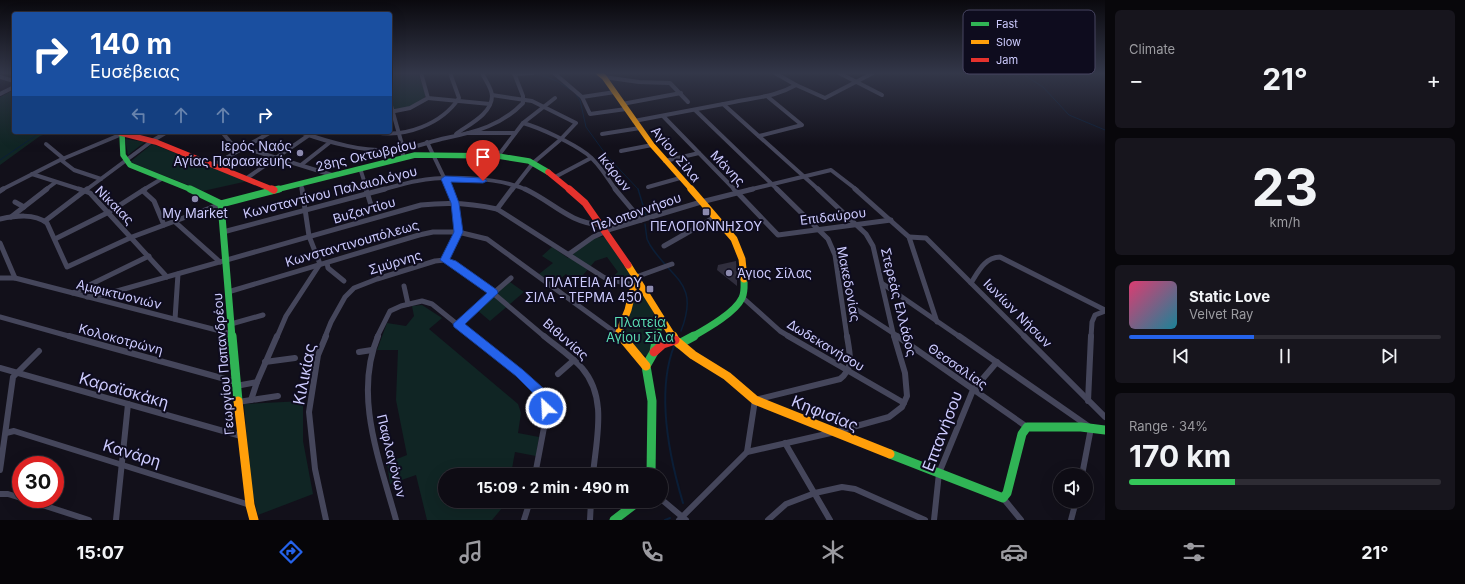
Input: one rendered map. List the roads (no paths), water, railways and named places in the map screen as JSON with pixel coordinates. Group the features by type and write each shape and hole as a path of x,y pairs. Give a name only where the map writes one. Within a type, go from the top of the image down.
{"street":[{"path":"392,134 400,134 427,125 449,110 458,101 459,97"},
{"path":"453,136 483,114 490,104 491,97"},
{"path":"497,209 533,163 560,140 575,124 574,121 544,106 524,99 510,97"},
{"path":"582,97 590,114 662,97"},
{"name":"Αγίου Σίλα","path":"618,97 652,145 715,217 739,247 744,282 742,297"},
{"path":"684,97 688,102"},
{"path":"634,121 753,98 764,97"},
{"path":"759,136 802,125 768,97"},
{"path":"392,112 410,108 428,98 490,104"},
{"path":"498,156 523,123 555,98"},
{"path":"306,134 329,143 362,148 396,150 465,133 498,122 522,105 524,99"},
{"name":"Στερεάς Ελλάδος","path":"723,104 866,234 873,246 883,284 893,333 907,381 907,396 904,403"},
{"name":"Μακεδονίας","path":"695,110 828,239 835,255 850,359 849,371"},
{"path":"392,114 404,148 402,153 407,156 409,152 404,148"},
{"name":"Μάνης","path":"663,116 778,235"},
{"name":"Ικάρων","path":"523,123 538,127 591,158 641,220"},
{"path":"602,134 640,128"},
{"path":"465,133 515,133"},
{"path":"0,192 32,174 119,134"},
{"path":"122,134 121,145 126,161 130,165 204,195 221,204"},
{"path":"126,134 152,141 274,190"},
{"path":"45,221 152,141 164,134"},
{"path":"224,134 231,143 274,158 332,175"},
{"path":"214,165 242,147 267,134"},
{"path":"247,178 309,135"},
{"path":"427,142 455,203 458,232 445,260"},
{"path":"301,165 329,143"},
{"path":"46,144 74,170 101,179"},
{"path":"621,151 652,145"},
{"path":"665,161 699,153"},
{"name":"28ης Οκτωβρίου","path":"221,204 407,156 433,154 498,156 519,159 533,163 555,177 583,200 636,277 660,317"},
{"path":"555,177 591,158"},
{"path":"360,168 372,205"},
{"name":"Πελοποννήσου","path":"570,254 603,229 641,220 701,202 831,170 891,220"},
{"name":"Νίκαιας","path":"32,174 90,193 132,237 167,277"},
{"path":"55,239 109,212 163,178"},
{"path":"648,187 680,178"},
{"name":"Κωνσταντίνου Παλαιολόγου","path":"223,232 424,179 495,182 515,186 542,198 563,214 576,221 603,229"},
{"path":"11,217 56,182"},
{"path":"251,400 265,362 286,316 320,264 309,236 301,183"},
{"path":"258,194 264,186"},
{"path":"143,191 154,201 164,225"},
{"path":"15,202 24,207"},
{"name":"Βυζαντίου","path":"87,297 110,293 178,274 375,216 421,205 455,203 482,205 497,209 552,245 570,254 605,278 633,285"},
{"path":"0,220 11,217 33,218 45,221 55,239 67,267 132,237 221,204"},
{"name":"Γεωργίου Παπανδρέου","path":"221,204 223,261 228,292 241,436 250,505 254,520"},
{"path":"664,246 715,217"},
{"path":"891,220 909,237 937,322"},
{"name":"Επιδαύρου","path":"778,235 891,220"},
{"path":"174,221 223,261"},
{"name":"Κωνσταντινουπόλεως","path":"228,292 419,234 433,232 458,232 487,239 620,336 646,366"},
{"name":"Ιωνίων Νήσων","path":"909,237 926,238 1105,417"},
{"path":"0,243 15,278"},
{"path":"73,294 149,256"},
{"path":"971,283 990,259 995,256 1000,257 1062,289 1091,302 1105,311"},
{"name":"Σμύρνης","path":"354,288 377,278 428,263 445,260"},
{"name":"Βιθυνίας","path":"445,260 453,264 493,293 582,368 591,382 598,398 599,407 594,468"},
{"path":"327,263 328,268 344,281"},
{"path":"620,336 619,332 628,310 636,277 672,264"},
{"path":"175,320 178,274"},
{"name":"Αμφικτυονιών","path":"0,278 15,278 232,334"},
{"path":"458,324 511,278"},
{"path":"883,284 1091,428"},
{"path":"404,286 408,304"},
{"name":"Κιλικίας","path":"326,520 312,448 309,412 311,393 318,355 332,322 345,297 354,288"},
{"path":"651,468 652,401 646,366 654,352 663,344 694,337 734,307 742,297"},
{"name":"Δωδεκανήσου","path":"742,297 780,331 904,403"},
{"name":"Παφλαγόνων","path":"396,520 369,422 367,392 372,350 385,319 390,311 408,304 422,301 432,304 519,373 543,396 546,408 546,417 536,468"},
{"name":"Θεσσαλίας","path":"856,309 893,333 1027,427"},
{"path":"1088,401 1092,322 1095,315 1105,311"},
{"path":"231,324 263,315"},
{"name":"Κολοκοτρώνη","path":"0,317 236,384"},
{"path":"654,352 660,317"},
{"name":"Κηφισίας","path":"660,317 677,342 726,376 755,400 939,474 1003,498"},
{"path":"359,352 372,350"},
{"path":"0,470 13,378 39,351"},
{"path":"265,362 295,358"},
{"path":"558,374 574,360"},
{"name":"Επτανήσου","path":"934,520 939,474 973,390 997,362"},
{"name":"Καραϊσκάκη","path":"0,368 241,436"},
{"path":"747,452 755,400 840,379 847,375 849,371"},
{"path":"236,384 257,382"},
{"path":"238,402 278,396"},
{"path":"668,506 682,519 747,452 835,432 889,417 898,411 904,403"},
{"path":"116,520 128,404"},
{"path":"1021,520 1003,498 1007,493 1022,434 1027,427 1091,428 1105,430"},
{"path":"1083,468 1091,428"},
{"name":"Κανάρη","path":"6,433 14,431 250,505"},
{"path":"785,443 830,520"},
{"path":"768,520 786,504 815,493 846,487 854,489 925,520"},
{"path":"0,494 12,495"},
{"path":"52,508 89,520"},
{"path":"524,520 528,508"},
{"path":"590,520 591,508"},
{"path":"614,520 630,508"},
{"path":"1071,520 1074,508"}],"waterway":[{"path":"578,97 580,100 586,127 607,156 639,190"},
{"path":"1053,97 1069,115 1105,130"},
{"path":"0,160 38,134"},
{"path":"638,189 646,215"},
{"path":"645,224 647,239 650,245 658,257 681,283 685,291 687,302 686,315 681,331"},
{"path":"674,346 666,384 666,424 673,465 683,503"},
{"path":"665,520 670,518"}],"place":[{"name":"Ιερός Ναός Αγίας Παρασκευής","path":"300,153"},
{"name":"My Market","path":"195,199"},
{"name":"ΠΕΛΟΠΟΝΝΗΣΟΥ","path":"706,212"},
{"name":"Άγιος Σίλας","path":"729,273"},
{"name":"ΠΛΑΤΕΙΑ ΑΓΙΟΥ ΣΙΛΑ - ΤΕΡΜΑ 450","path":"650,289"}],"park label":[{"name":"Πλατεία Αγίου Σίλα","path":"640,330"}]}
